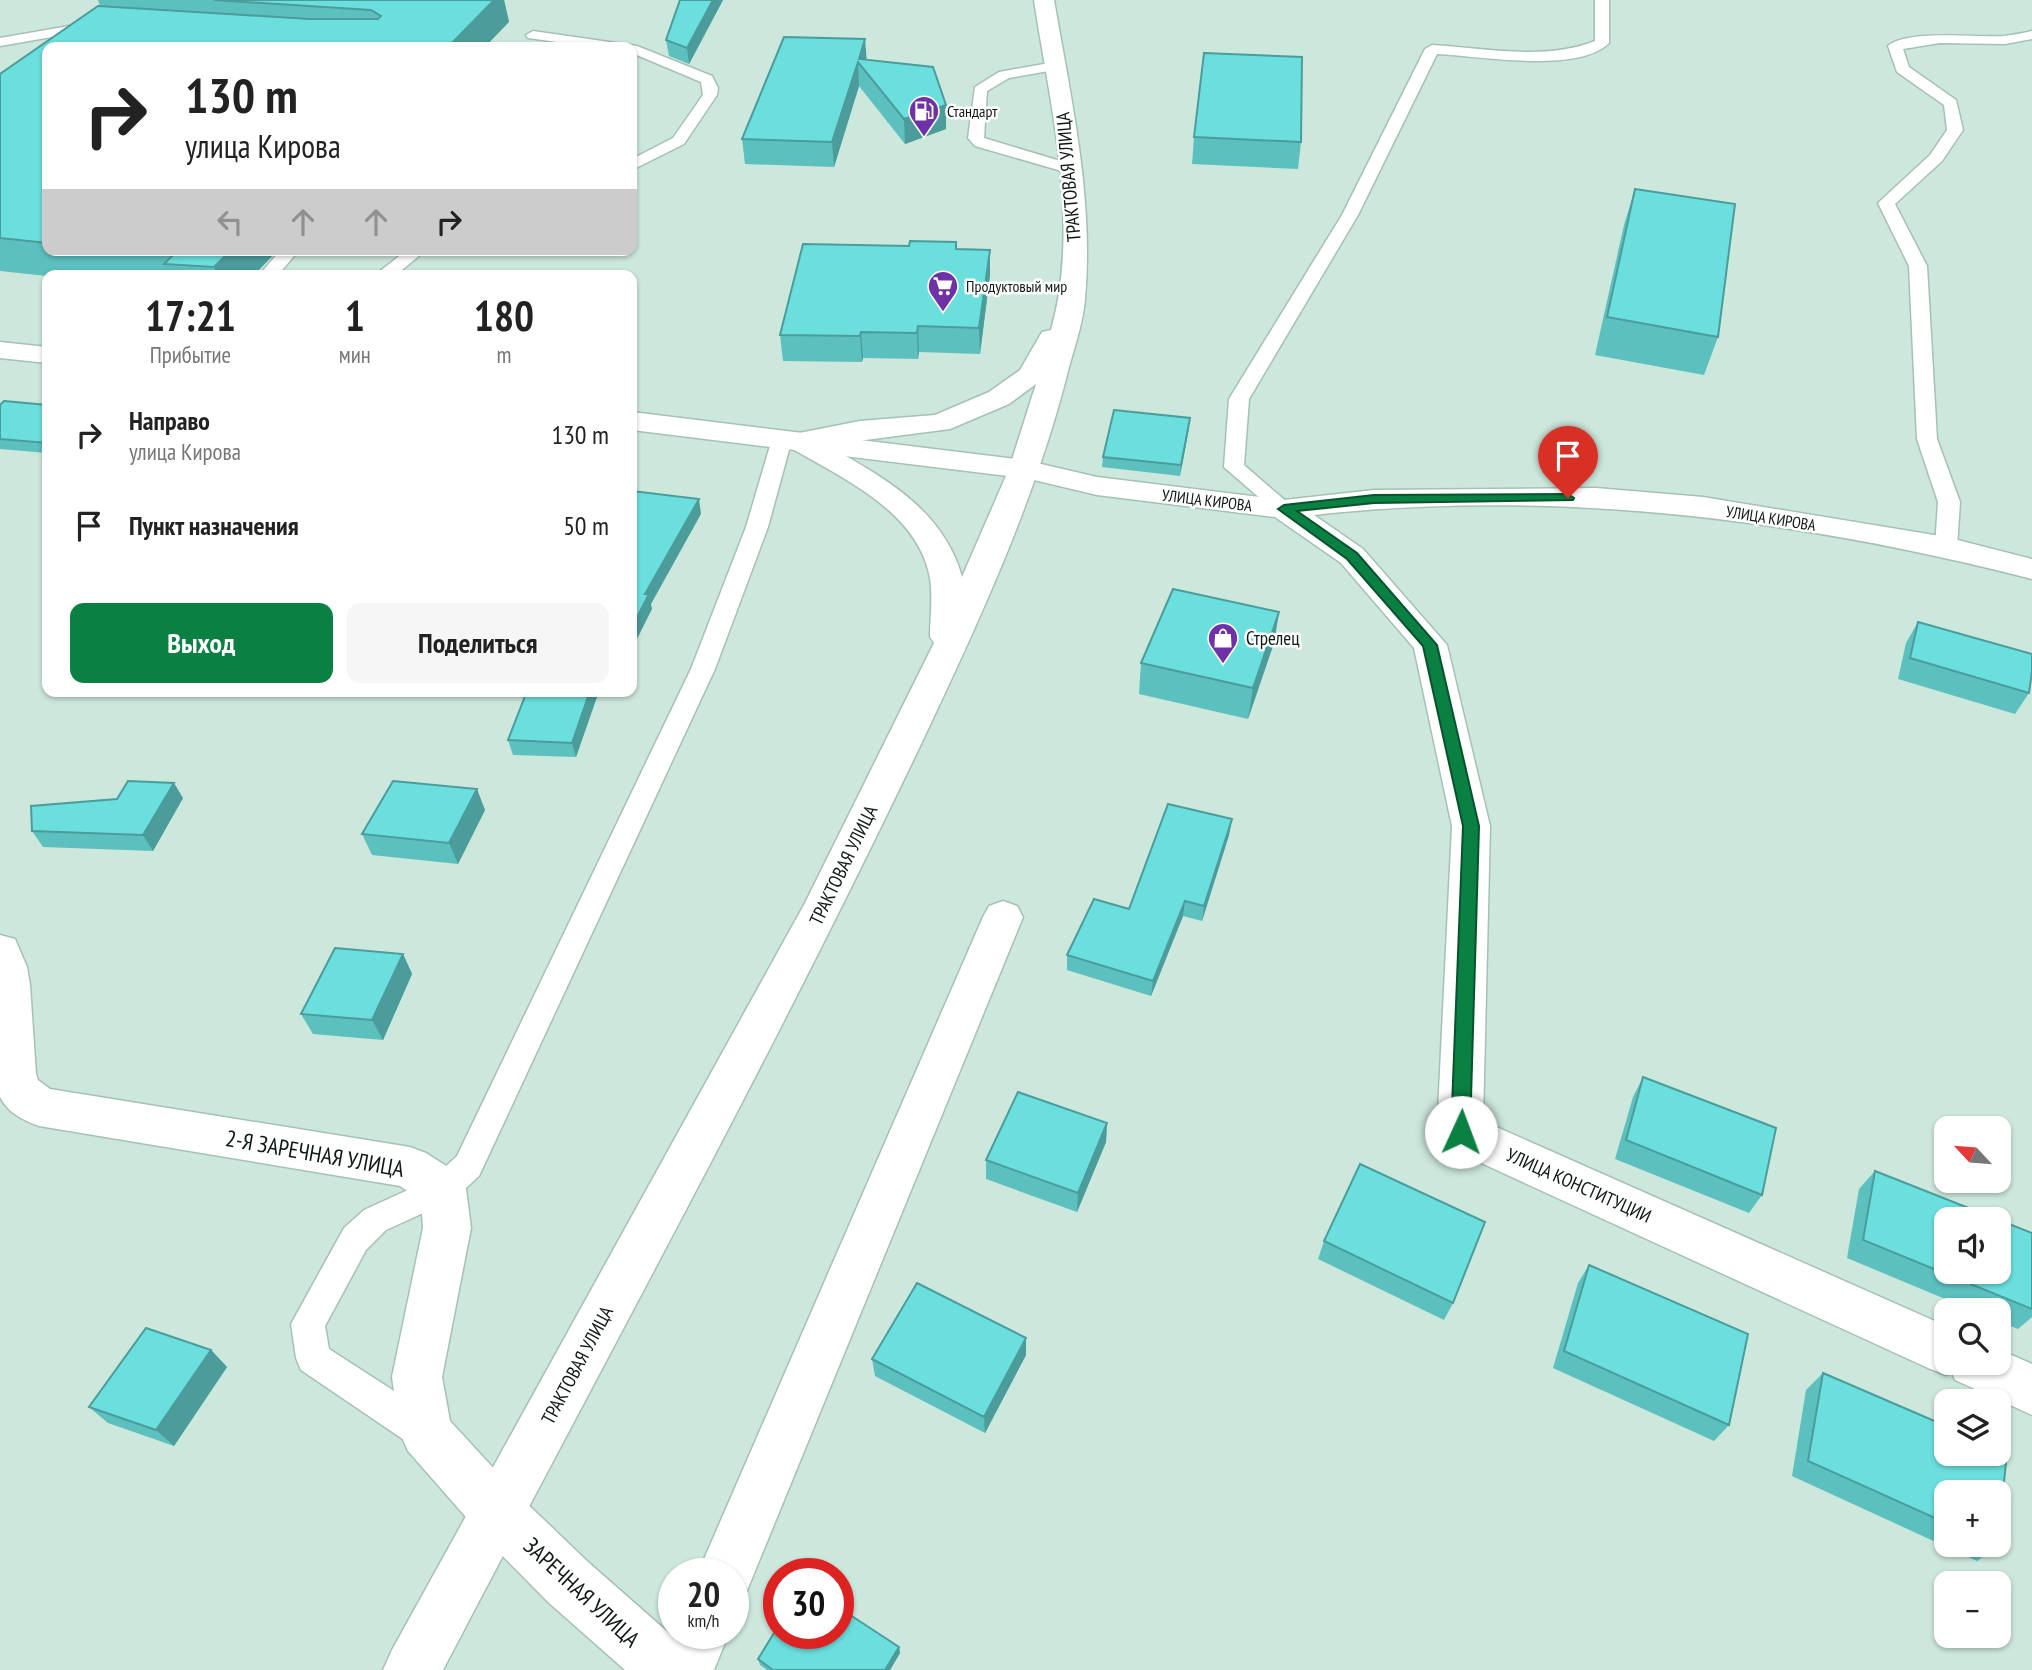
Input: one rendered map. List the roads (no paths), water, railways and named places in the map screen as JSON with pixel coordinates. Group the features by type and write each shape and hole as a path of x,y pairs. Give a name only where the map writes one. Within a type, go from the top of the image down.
{"main road":[{"name":"ТРАКТОВАЯ УЛИЦА","path":"412,1670 823,907 948,650 1024,469 1039,426 1072,303 1075,223 1071,169 1044,0"},
{"path":"791,440 860,430 940,423 999,398 1031,375 1072,303"},
{"path":"0,350 42,354"},
{"name":"УЛИЦА КИРОВА","path":"637,422 1024,469 1097,486 1284,509 1374,499 1596,497 1703,506 1946,547 2032,569"},
{"path":"791,440 892,498 928,530 946,574 948,650"},
{"name":"УЛИЦА КОНСТИТУЦИИ","path":"1284,509 1352,556 1430,645 1471,826 1461,1132 1934,1346"},
{"path":"732,1558 1003,917"},
{"name":"2-Я ЗАРЕЧНАЯ УЛИЦА","path":"0,951 8,968 9,1056 19,1090 20,1104 410,1167 443,1189"},
{"path":"443,1189 447,1228 417,1377 426,1433 498,1513"},
{"path":"1999,1375 2032,1390"},
{"name":"ЗАРЕЧНАЯ УЛИЦА","path":"498,1513 568,1582 668,1670"},
{"path":"685,1670 694,1649"}],"lane":[{"path":"1284,509 1234,467 1239,399 1350,215 1432,49 1546,56 1578,53 1602,43 1602,0"},
{"path":"0,42 69,30 116,30"},
{"path":"533,35 586,42"},
{"path":"1946,547 1949,502 1927,439 1918,265 1886,203 1936,158 1955,130 1951,103 1902,69 1895,46 1940,39 2006,40 2032,35"},
{"path":"637,50 707,79 711,88 710,95 679,141 637,162"},
{"path":"1055,66 1006,76 984,84 980,90 976,138 980,143 1071,169"},
{"path":"273,270 285,256"},
{"path":"390,270 408,256"},
{"path":"426,1433 313,1358 307,1324 355,1239 375,1220 443,1189 468,1166 703,668 791,440"}],"place":[{"name":"Стандарт","path":"924,138"},
{"name":"Продуктовый мир","path":"943,313"},
{"name":"Стрелец","path":"1223,665"}]}
